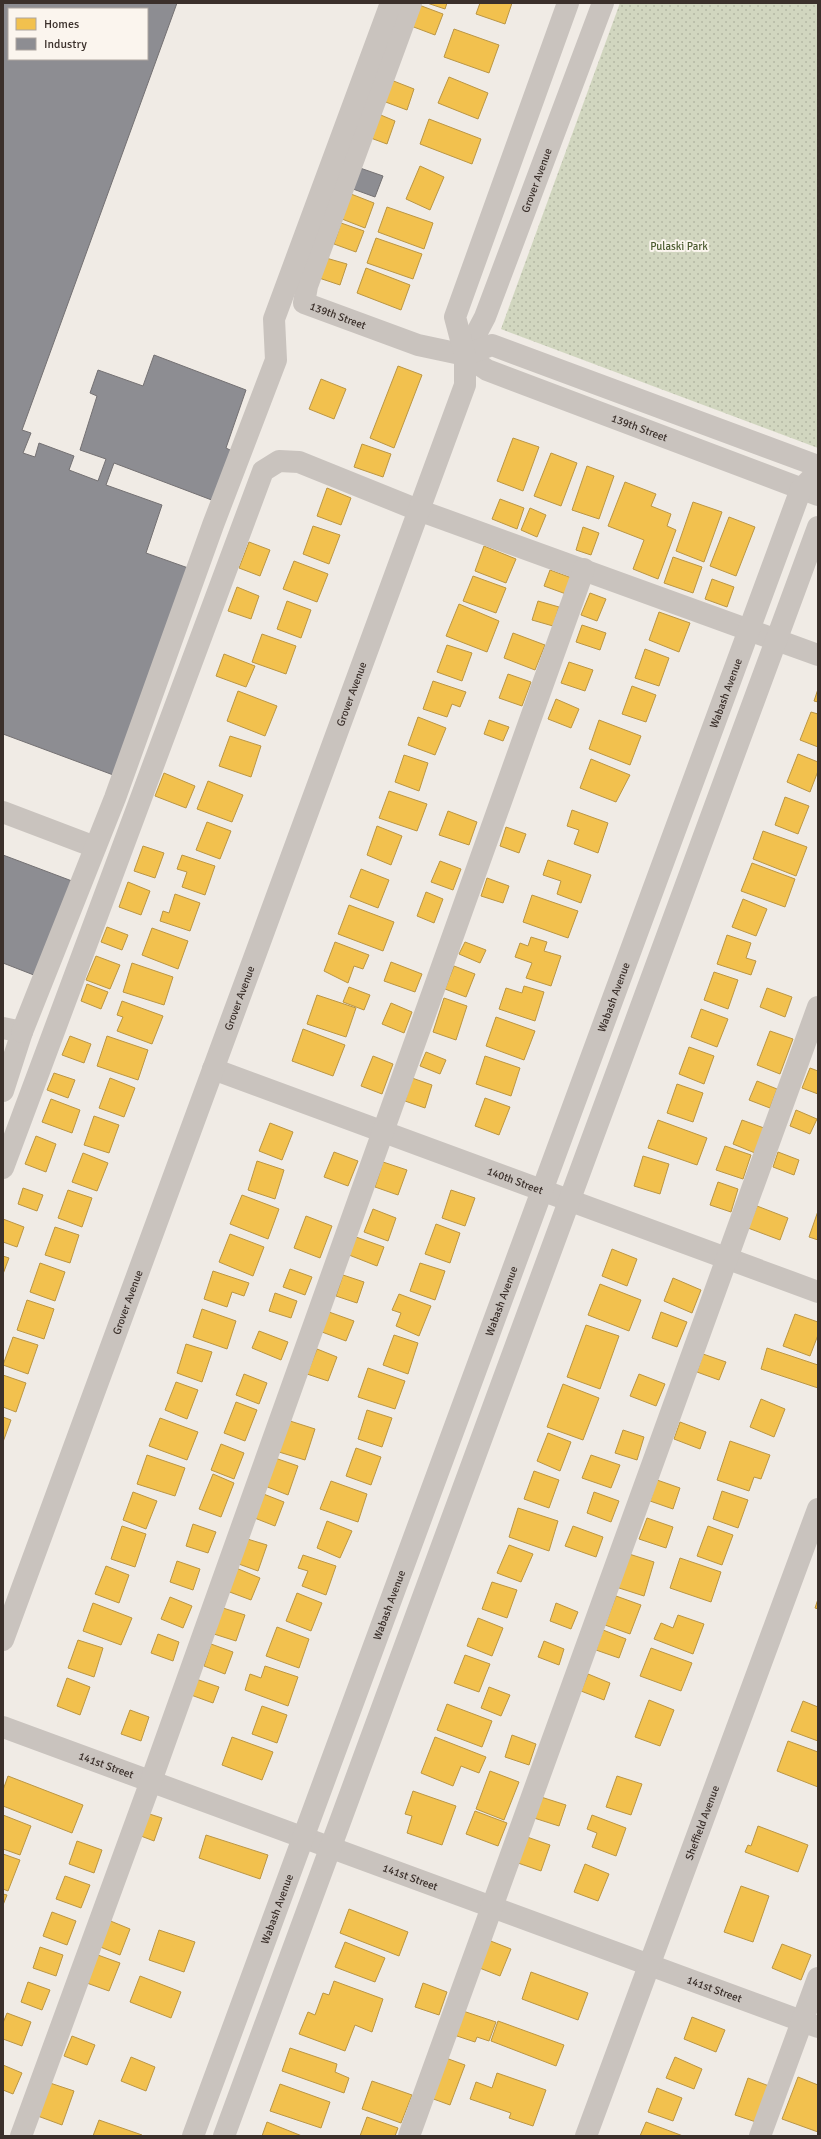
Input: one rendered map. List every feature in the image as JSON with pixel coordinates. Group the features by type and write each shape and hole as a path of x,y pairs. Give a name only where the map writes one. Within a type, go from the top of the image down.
{"street":[{"path":"3,1091 13,1030 95,847 276,360 274,319 391,3"},
{"name":"139th Street","path":"411,3 307,286 304,303 418,345 465,355 487,370 809,492"},
{"name":"Grover Avenue","path":"3,1640 465,385 465,355 455,318 568,3"},
{"name":"Grover Avenue","path":"465,355 486,317 603,3"},
{"path":"465,355 492,345 818,466"},
{"path":"3,1168 263,471 279,461 299,462 418,510 818,655"},
{"name":"Wabash Avenue","path":"193,2136 750,630 818,472"},
{"path":"224,2136 775,640 818,527"},
{"path":"21,2136 384,1132 584,569"},
{"path":"3,812 95,847"},
{"path":"409,2136 818,1007"},
{"name":"140th Street","path":"213,1069 818,1292"},
{"name":"Sheffield Avenue","path":"586,2136 818,1509"},
{"name":"141st Street","path":"3,1727 649,1963 810,2024"},
{"path":"760,2136 810,2024 818,1978"}],"green space":[{"name":"Pulaski Park","path":"620,3 818,3 818,448 501,329"}],"building: Homes":[{"path":"427,3 447,3 445,9"},
{"path":"480,3 512,3 505,24 476,14"},
{"path":"419,5 443,14 435,35 411,26"},
{"path":"454,29 499,45 489,73 444,57"},
{"path":"449,77 488,93 478,119 438,103"},
{"path":"391,80 414,89 407,110 383,101"},
{"path":"376,113 395,121 387,144 368,137"},
{"path":"429,119 481,139 472,164 420,144"},
{"path":"420,166 444,177 430,210 406,199"},
{"path":"351,194 374,203 365,228 342,219"},
{"path":"387,207 433,223 424,249 378,232"},
{"path":"341,223 364,231 356,252 334,244"},
{"path":"376,238 422,254 413,279 367,263"},
{"path":"326,258 347,264 340,285 319,278"},
{"path":"366,268 410,285 401,310 357,293"},
{"path":"398,366 422,375 394,448 370,438"},
{"path":"321,379 346,389 334,419 309,409"},
{"path":"513,438 539,447 523,491 497,481"},
{"path":"362,444 391,454 383,477 354,467"},
{"path":"551,453 577,463 561,506 534,496"},
{"path":"587,466 614,476 599,519 572,510"},
{"path":"625,482 656,494 651,506 671,514 667,526 676,530 658,579 633,569 644,540 608,526"},
{"path":"327,488 351,498 341,525 317,516"},
{"path":"500,499 524,508 517,529 492,519"},
{"path":"693,502 722,512 704,562 676,551"},
{"path":"530,508 546,515 537,537 521,530"},
{"path":"729,517 755,527 736,576 710,566"},
{"path":"313,526 340,535 329,564 303,554"},
{"path":"583,527 599,533 591,555 576,550"},
{"path":"249,542 270,550 260,576 239,568"},
{"path":"484,546 516,559 506,583 475,571"},
{"path":"673,557 702,567 693,593 664,583"},
{"path":"294,561 328,574 317,602 283,589"},
{"path":"550,570 572,578 566,594 544,586"},
{"path":"473,576 506,588 496,613 463,601"},
{"path":"712,579 734,587 727,607 705,599"},
{"path":"237,587 259,596 251,619 228,611"},
{"path":"590,593 606,599 597,621 581,615"},
{"path":"287,601 311,610 301,638 277,629"},
{"path":"538,601 559,607 553,626 532,620"},
{"path":"459,604 499,621 487,652 446,636"},
{"path":"659,612 690,623 679,652 649,640"},
{"path":"582,625 606,633 600,650 576,642"},
{"path":"513,633 545,645 535,670 504,658"},
{"path":"262,634 296,646 286,674 252,662"},
{"path":"447,645 472,653 462,681 437,672"},
{"path":"645,649 669,658 659,686 635,678"},
{"path":"224,654 255,666 246,687 216,676"},
{"path":"569,662 593,670 585,691 561,683"},
{"path":"508,674 531,682 522,706 499,698"},
{"path":"433,681 466,692 460,707 452,704 447,717 423,709"},
{"path":"632,686 656,695 646,722 622,714"},
{"path":"818,689 818,702 814,701"},
{"path":"238,691 277,706 265,736 227,721"},
{"path":"556,699 579,709 571,728 548,719"},
{"path":"811,712 818,714 818,747 800,740"},
{"path":"418,717 446,728 435,755 408,745"},
{"path":"489,720 509,727 503,741 484,734"},
{"path":"599,720 641,736 630,765 589,749"},
{"path":"230,736 261,746 251,777 219,766"},
{"path":"798,754 818,762 818,771 810,792 787,782"},
{"path":"404,755 428,763 419,791 395,782"},
{"path":"591,759 630,775 616,802 580,788"},
{"path":"164,773 195,786 186,808 155,796"},
{"path":"208,781 243,795 232,822 197,809"},
{"path":"389,791 427,804 417,831 379,818"},
{"path":"785,797 809,806 798,834 775,825"},
{"path":"572,810 608,823 598,853 574,844 579,830 567,826"},
{"path":"448,811 477,822 469,845 439,835"},
{"path":"207,822 231,831 220,859 196,850"},
{"path":"377,826 402,836 391,865 367,855"},
{"path":"506,827 526,834 519,853 500,846"},
{"path":"763,831 807,847 796,876 753,859"},
{"path":"143,846 164,853 155,878 134,871"},
{"path":"182,855 215,866 205,895 182,887 187,872 177,869"},
{"path":"548,860 591,875 581,903 557,894 561,881 543,875"},
{"path":"440,861 461,869 453,890 431,882"},
{"path":"752,863 795,879 785,907 741,891"},
{"path":"361,869 389,880 378,908 350,897"},
{"path":"487,878 509,886 503,903 481,896"},
{"path":"128,882 150,891 141,915 119,907"},
{"path":"426,892 443,899 434,923 417,916"},
{"path":"175,894 200,903 190,931 160,921 163,911 169,913"},
{"path":"532,895 578,911 568,938 523,922"},
{"path":"743,899 767,909 756,936 732,927"},
{"path":"349,905 394,922 383,951 338,934"},
{"path":"107,927 128,935 122,950 101,942"},
{"path":"152,928 188,941 178,969 142,955"},
{"path":"727,935 751,943 746,958 756,961 751,975 717,964"},
{"path":"531,937 547,942 544,951 561,956 551,986 526,978 532,963 515,957 520,943 528,946"},
{"path":"335,942 369,955 363,969 354,966 348,983 324,971"},
{"path":"465,942 486,950 480,963 459,954"},
{"path":"96,956 120,965 110,989 86,980"},
{"path":"391,962 422,974 415,992 384,981"},
{"path":"132,963 173,977 164,1005 123,992"},
{"path":"454,966 475,974 466,997 445,989"},
{"path":"714,972 738,980 728,1009 704,1000"},
{"path":"87,984 108,992 101,1009 81,1001"},
{"path":"524,986 544,992 535,1021 499,1009 506,988 522,993"},
{"path":"349,987 370,995 364,1010 343,1002"},
{"path":"767,988 792,997 785,1017 760,1007"},
{"path":"317,995 356,1008 346,1037 307,1024"},
{"path":"444,998 467,1006 456,1040 433,1032"},
{"path":"122,1001 163,1016 152,1044 117,1031 123,1017 117,1015"},
{"path":"391,1003 412,1012 404,1033 382,1024"},
{"path":"701,1009 728,1019 717,1047 691,1037"},
{"path":"496,1017 535,1031 524,1060 486,1046"},
{"path":"303,1029 345,1045 333,1076 292,1061"},
{"path":"770,1031 793,1039 780,1074 757,1065"},
{"path":"70,1036 91,1044 84,1063 62,1055"},
{"path":"107,1036 148,1050 138,1080 97,1066"},
{"path":"689,1047 714,1056 704,1084 679,1074"},
{"path":"426,1052 446,1060 440,1074 420,1066"},
{"path":"373,1056 393,1064 382,1094 361,1086"},
{"path":"485,1056 520,1068 511,1096 476,1084"},
{"path":"810,1068 818,1071 818,1094 802,1088"},
{"path":"54,1073 75,1080 68,1098 47,1090"},
{"path":"110,1078 135,1088 124,1117 99,1108"},
{"path":"412,1078 432,1085 425,1108 405,1101"},
{"path":"757,1081 777,1089 770,1108 749,1100"},
{"path":"677,1084 703,1093 693,1122 667,1113"},
{"path":"485,1098 510,1107 499,1135 475,1126"},
{"path":"51,1099 80,1110 72,1133 42,1122"},
{"path":"796,1110 817,1119 810,1134 790,1126"},
{"path":"94,1116 119,1125 109,1153 84,1145"},
{"path":"658,1120 707,1138 697,1165 648,1148"},
{"path":"742,1120 764,1128 755,1153 733,1144"},
{"path":"270,1123 293,1132 282,1160 259,1151"},
{"path":"36,1136 56,1144 46,1172 25,1164"},
{"path":"725,1146 751,1155 743,1179 716,1170"},
{"path":"334,1152 358,1161 348,1186 324,1177"},
{"path":"778,1152 799,1160 794,1175 773,1167"},
{"path":"83,1153 108,1163 97,1191 72,1182"},
{"path":"643,1156 669,1164 660,1194 634,1186"},
{"path":"257,1161 284,1170 275,1199 248,1190"},
{"path":"383,1162 407,1170 398,1195 375,1187"},
{"path":"718,1182 738,1189 731,1212 710,1205"},
{"path":"23,1188 43,1195 37,1211 18,1204"},
{"path":"68,1190 92,1198 82,1227 58,1218"},
{"path":"451,1190 475,1198 465,1226 442,1218"},
{"path":"242,1195 279,1209 268,1239 230,1224"},
{"path":"757,1206 788,1218 780,1240 748,1228"},
{"path":"373,1209 396,1218 388,1241 364,1232"},
{"path":"818,1211 818,1240 809,1237"},
{"path":"306,1216 332,1226 320,1258 294,1248"},
{"path":"3,1219 24,1227 17,1247 3,1242"},
{"path":"436,1224 460,1233 450,1263 425,1254"},
{"path":"55,1227 79,1235 70,1263 45,1255"},
{"path":"230,1234 264,1247 253,1276 219,1262"},
{"path":"356,1237 384,1247 377,1266 349,1255"},
{"path":"612,1249 637,1259 627,1286 602,1276"},
{"path":"3,1256 9,1258 3,1274"},
{"path":"40,1263 65,1272 55,1301 30,1292"},
{"path":"420,1263 445,1271 435,1300 410,1291"},
{"path":"290,1269 312,1277 305,1295 283,1287"},
{"path":"213,1271 249,1283 244,1296 232,1292 227,1307 204,1299"},
{"path":"343,1275 364,1282 357,1303 336,1296"},
{"path":"673,1278 701,1290 692,1313 664,1301"},
{"path":"600,1284 641,1300 629,1331 588,1315"},
{"path":"275,1293 297,1301 291,1318 269,1311"},
{"path":"399,1294 431,1306 419,1336 396,1326 401,1313 392,1310"},
{"path":"27,1300 54,1309 44,1339 17,1330"},
{"path":"202,1309 236,1321 227,1349 193,1337"},
{"path":"329,1312 354,1321 346,1341 322,1332"},
{"path":"661,1312 687,1322 677,1347 652,1338"},
{"path":"795,1314 818,1322 818,1335 810,1356 783,1346"},
{"path":"586,1325 619,1336 600,1389 567,1377"},
{"path":"259,1331 288,1342 281,1360 252,1348"},
{"path":"394,1335 418,1343 408,1374 383,1365"},
{"path":"13,1337 38,1345 28,1374 3,1365"},
{"path":"186,1344 212,1352 202,1382 177,1373"},
{"path":"767,1348 818,1365 818,1388 761,1369"},
{"path":"317,1349 337,1357 328,1381 307,1374"},
{"path":"703,1354 726,1362 719,1380 697,1372"},
{"path":"368,1368 405,1381 395,1409 358,1397"},
{"path":"244,1374 267,1383 259,1404 236,1395"},
{"path":"639,1374 665,1384 656,1406 630,1396"},
{"path":"3,1375 26,1383 16,1412 3,1407"},
{"path":"176,1382 198,1390 187,1419 165,1410"},
{"path":"563,1384 599,1398 583,1440 547,1427"},
{"path":"761,1399 785,1409 774,1437 750,1427"},
{"path":"236,1402 257,1410 245,1441 224,1433"},
{"path":"367,1410 392,1418 382,1447 358,1439"},
{"path":"3,1417 11,1420 3,1442"},
{"path":"160,1418 198,1432 187,1460 149,1446"},
{"path":"290,1421 315,1429 305,1460 279,1452"},
{"path":"680,1422 706,1432 700,1449 674,1439"},
{"path":"623,1430 644,1437 637,1460 615,1453"},
{"path":"548,1433 571,1442 560,1471 537,1461"},
{"path":"730,1441 770,1455 761,1479 754,1477 749,1491 717,1480"},
{"path":"221,1444 244,1453 234,1479 211,1470"},
{"path":"356,1448 381,1457 371,1485 346,1476"},
{"path":"147,1455 185,1468 175,1496 137,1484"},
{"path":"591,1455 620,1465 611,1488 582,1478"},
{"path":"275,1458 298,1466 288,1495 265,1486"},
{"path":"534,1471 559,1480 549,1508 524,1499"},
{"path":"213,1474 234,1483 221,1517 199,1509"},
{"path":"657,1480 680,1488 673,1509 650,1501"},
{"path":"331,1481 367,1494 358,1522 320,1509"},
{"path":"722,1491 748,1500 738,1528 713,1519"},
{"path":"133,1492 157,1501 146,1529 123,1520"},
{"path":"594,1492 619,1501 611,1522 587,1513"},
{"path":"261,1493 284,1502 275,1526 252,1517"},
{"path":"518,1508 558,1521 549,1551 509,1537"},
{"path":"647,1518 673,1527 666,1548 639,1539"},
{"path":"327,1521 352,1531 340,1558 317,1548"},
{"path":"193,1524 216,1532 208,1553 186,1546"},
{"path":"122,1526 146,1534 135,1567 111,1559"},
{"path":"573,1526 603,1537 596,1557 565,1546"},
{"path":"708,1526 733,1535 722,1565 697,1556"},
{"path":"244,1538 267,1545 258,1571 236,1563"},
{"path":"509,1545 533,1554 521,1582 497,1573"},
{"path":"626,1553 654,1562 644,1596 616,1587"},
{"path":"303,1555 336,1566 326,1595 302,1586 308,1571 298,1568"},
{"path":"680,1558 721,1572 711,1602 670,1588"},
{"path":"177,1561 200,1569 193,1590 170,1582"},
{"path":"106,1566 129,1575 119,1603 95,1594"},
{"path":"236,1568 260,1578 251,1600 227,1591"},
{"path":"492,1582 517,1590 507,1618 482,1609"},
{"path":"297,1593 322,1603 311,1631 286,1621"},
{"path":"616,1596 641,1605 630,1634 605,1625"},
{"path":"170,1597 192,1606 183,1628 161,1619"},
{"path":"818,1599 818,1609 815,1608"},
{"path":"93,1603 132,1618 121,1645 83,1631"},
{"path":"556,1603 578,1612 571,1629 550,1621"},
{"path":"223,1608 245,1615 236,1641 214,1634"},
{"path":"678,1615 704,1624 693,1654 654,1639 661,1623 673,1628"},
{"path":"478,1618 503,1628 492,1656 467,1646"},
{"path":"277,1627 309,1639 299,1668 266,1656"},
{"path":"603,1630 626,1639 619,1658 596,1650"},
{"path":"158,1634 179,1642 173,1661 151,1653"},
{"path":"78,1640 103,1648 94,1677 68,1668"},
{"path":"544,1641 564,1649 559,1665 538,1657"},
{"path":"211,1644 233,1652 225,1674 204,1666"},
{"path":"651,1648 692,1663 681,1691 640,1676"},
{"path":"465,1655 490,1664 479,1692 454,1683"},
{"path":"265,1666 298,1677 288,1706 245,1690 250,1674 261,1678"},
{"path":"588,1674 610,1683 604,1700 581,1691"},
{"path":"67,1678 90,1687 80,1715 57,1706"},
{"path":"196,1679 219,1687 213,1703 191,1695"},
{"path":"489,1687 510,1695 501,1716 481,1708"},
{"path":"649,1700 674,1710 660,1746 635,1737"},
{"path":"803,1701 818,1707 818,1741 791,1731"},
{"path":"447,1704 492,1721 482,1747 437,1730"},
{"path":"262,1706 287,1715 277,1743 252,1734"},
{"path":"130,1710 149,1717 141,1741 121,1734"},
{"path":"512,1735 536,1744 529,1765 505,1757"},
{"path":"232,1737 273,1752 262,1780 222,1765"},
{"path":"435,1737 486,1757 479,1773 461,1766 453,1786 421,1773"},
{"path":"788,1741 818,1752 818,1787 777,1771"},
{"path":"490,1771 519,1782 504,1820 476,1809"},
{"path":"8,1776 83,1805 72,1833 3,1806 3,1790"},
{"path":"617,1776 642,1784 631,1815 606,1807"},
{"path":"413,1791 456,1806 442,1845 407,1833 412,1816 405,1814"},
{"path":"541,1797 566,1805 559,1826 534,1818"},
{"path":"140,1811 162,1818 154,1841 133,1833"},
{"path":"475,1811 507,1823 498,1846 466,1834"},
{"path":"3,1815 31,1826 20,1855 3,1849"},
{"path":"592,1815 626,1828 616,1856 592,1847 597,1833 587,1829"},
{"path":"758,1826 808,1845 798,1872 745,1852 748,1845 751,1846"},
{"path":"206,1835 268,1855 260,1879 199,1858"},
{"path":"527,1837 550,1845 541,1871 518,1863"},
{"path":"77,1841 102,1850 94,1873 69,1864"},
{"path":"3,1854 20,1860 8,1891 3,1889"},
{"path":"585,1864 609,1874 598,1901 574,1892"},
{"path":"65,1876 90,1885 81,1908 56,1899"},
{"path":"741,1886 769,1896 753,1942 724,1932"},
{"path":"3,1894 7,1895 3,1905"},
{"path":"349,1909 408,1932 399,1956 340,1933"},
{"path":"52,1912 76,1921 67,1945 43,1936"},
{"path":"108,1920 130,1929 120,1955 98,1946"},
{"path":"159,1930 195,1942 184,1972 149,1960"},
{"path":"488,1940 511,1949 500,1976 477,1967"},
{"path":"345,1942 385,1958 375,1982 335,1967"},
{"path":"782,1944 811,1955 801,1980 772,1968"},
{"path":"40,1947 63,1955 56,1976 33,1968"},
{"path":"95,1954 120,1963 109,1991 84,1982"},
{"path":"531,1972 588,1993 578,2020 522,1999"},
{"path":"140,1976 181,1992 171,2018 130,2002"},
{"path":"334,1981 383,1999 372,2032 355,2025 345,2051 299,2034 308,2012 315,2015 323,1993 329,1995"},
{"path":"28,1982 50,1990 42,2010 21,2002"},
{"path":"423,1983 447,1992 439,2015 415,2007"},
{"path":"463,2011 496,2022 489,2041 477,2037 475,2042 454,2035"},
{"path":"7,2013 31,2022 22,2046 3,2039 3,2023"},
{"path":"692,2017 725,2030 716,2052 684,2039"},
{"path":"498,2021 564,2045 556,2066 491,2041"},
{"path":"72,2036 95,2045 87,2065 64,2056"},
{"path":"290,2048 337,2064 335,2072 349,2078 344,2093 282,2071"},
{"path":"131,2057 155,2067 146,2091 121,2081"},
{"path":"443,2057 465,2065 450,2105 428,2097"},
{"path":"675,2057 702,2069 694,2089 666,2078"},
{"path":"3,2065 22,2073 13,2094 3,2090"},
{"path":"497,2073 546,2090 533,2126 509,2118 511,2113 470,2099 476,2082 492,2088"},
{"path":"798,2077 818,2085 818,2132 782,2119"},
{"path":"748,2078 769,2086 756,2122 735,2115"},
{"path":"372,2081 412,2095 401,2123 362,2109"},
{"path":"47,2082 74,2091 62,2125 35,2115"},
{"path":"280,2084 330,2102 321,2128 270,2111"},
{"path":"657,2088 682,2098 673,2121 648,2112"},
{"path":"367,2117 398,2128 395,2136 360,2136"},
{"path":"99,2120 142,2135 142,2136 93,2136"},
{"path":"267,2122 302,2136 262,2136"},
{"path":"646,2122 683,2136 640,2136"}],"building: Industry":[{"path":"3,3 177,3 22,430 31,433 23,453 35,457 39,443 74,456 69,470 98,481 106,459 80,450 97,396 90,393 98,370 143,386 154,355 246,390 226,448 234,452 217,502 114,463 106,485 162,505 146,553 191,569 116,776 3,734"},
{"path":"360,168 383,176 375,197 353,189"},
{"path":"3,855 72,881 39,977 3,963"}]}
